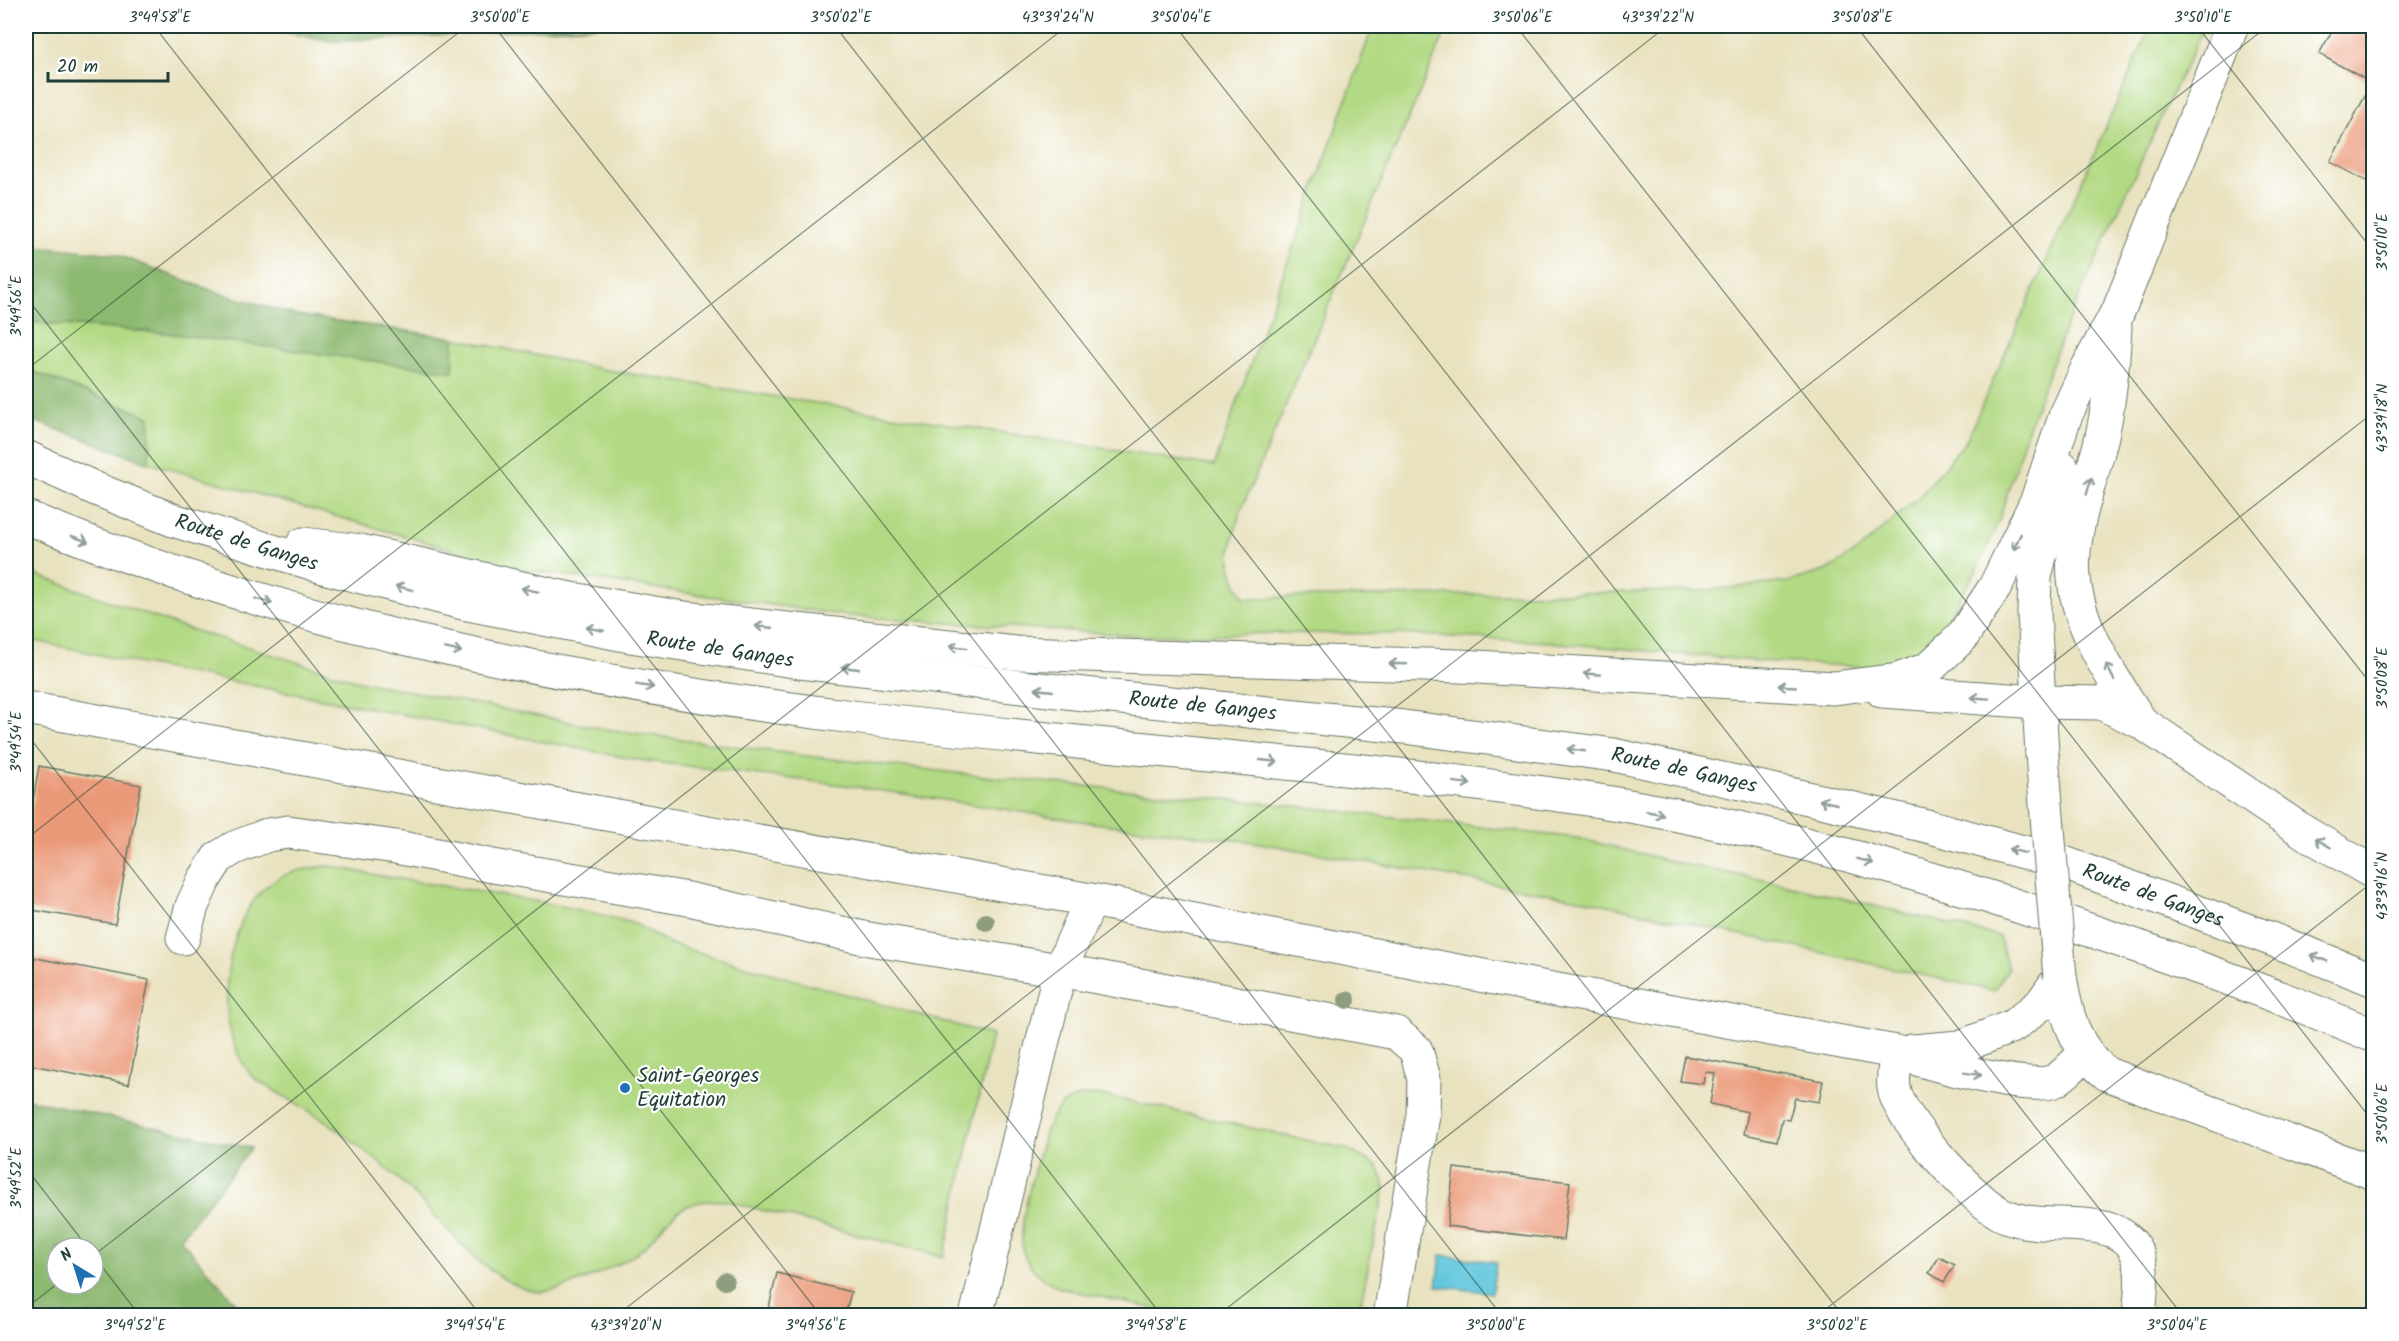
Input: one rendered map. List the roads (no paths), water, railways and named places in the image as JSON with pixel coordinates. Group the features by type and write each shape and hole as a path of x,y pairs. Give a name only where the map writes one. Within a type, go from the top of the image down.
{"main road":[{"path":"2080,1044 2065,1009 2060,977 2038,702 2035,577 2063,465 2115,316 2232,26"},
{"path":"1834,688 1898,681 1928,669 1962,637 1995,587 2037,500 2066,417 2115,316"},
{"path":"2115,316 2112,382 2102,437 2073,554 2075,586 2081,613 2111,677 2141,722"},
{"name":"Route de Ganges","path":"26,457 96,489 228,538 327,568 463,603 664,641 800,662 1404,727 1614,755 1906,821 2064,863 2271,939 2373,981"},
{"path":"26,517 227,591 427,645 607,680 857,718 1222,755 1578,798 1760,832 2007,901 2292,1000 2373,1036"},
{"path":"228,538 290,542 362,551 566,598 684,618 1016,653 1460,666 2038,702 2101,703 2141,722 2304,832 2373,873"},
{"path":"26,708 1091,900 1529,985 1896,1052 1960,1072 2033,1083 2054,1081 2080,1044"},
{"path":"183,938 192,906 204,880 218,858 234,848 268,835 288,832 396,847 688,899 869,939 1060,970 1396,1033 1416,1050 1424,1079 1423,1115 1390,1316"},
{"path":"976,1316 1060,970 1091,900"},
{"path":"2013,1026 2041,1004 2060,977"},
{"path":"1896,1052 1960,1047 2013,1026 2038,1022 2056,1026 2080,1044 2107,1074 2373,1173"},
{"path":"1896,1052 1894,1089 1900,1104 1937,1154 1970,1191 1998,1213 2020,1221 2043,1226 2086,1226 2109,1229 2128,1241 2137,1257 2142,1279 2139,1316"}],"water":[{"path":"1441,1255 1496,1262 1492,1293 1437,1286"}],"place":[{"name":"Saint-Georges Equitation","path":"625,1088"}]}
